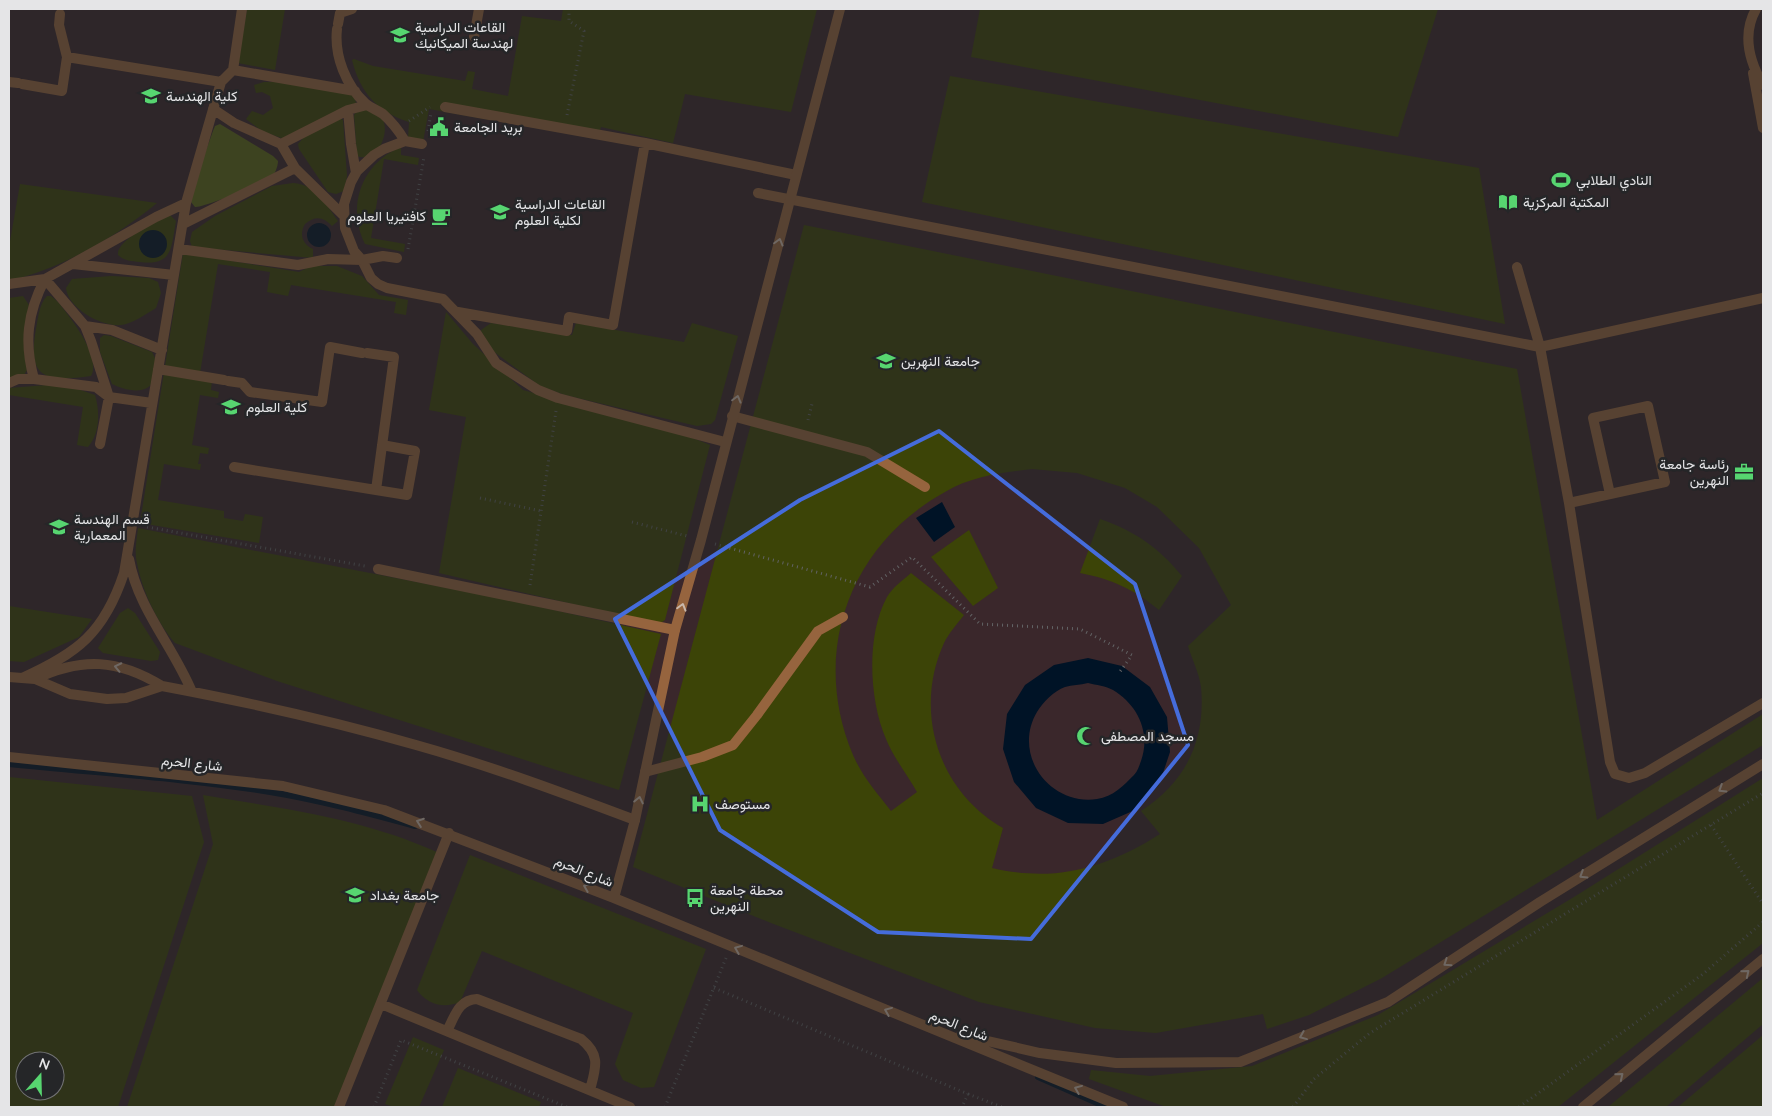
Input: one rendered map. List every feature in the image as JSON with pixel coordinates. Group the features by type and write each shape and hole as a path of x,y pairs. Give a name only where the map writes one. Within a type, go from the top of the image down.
{"street":[{"path":"22,678 68,655 87,639 104,619 116,597 127,548 186,203 221,82 233,70 242,9"},
{"path":"352,9 340,13 337,27 339,61 355,91 367,105 382,113 394,124 405,141"},
{"path":"474,37 478,9"},
{"path":"614,898 635,820 675,630 701,540 725,442 840,9"},
{"path":"1756,9 1752,16 1748,40 1763,128"},
{"path":"16,83 62,91 67,56 59,25 61,11"},
{"path":"67,56 221,82"},
{"path":"1752,64 1763,84"},
{"path":"233,70 355,91"},
{"path":"281,144 348,110 367,105"},
{"path":"445,107 645,143 796,175"},
{"path":"213,109 234,123 281,144 295,168 344,216"},
{"path":"348,110 350,144 356,173"},
{"path":"425,144 405,141 374,155 356,173 347,192 344,216 349,239 362,260 365,270 378,284 387,288 443,299 458,312 477,334 496,363 538,390 558,398 725,442"},
{"path":"458,312 567,331 569,317 613,325 645,143"},
{"path":"183,224 295,168"},
{"path":"758,193 790,201 1540,347 1763,298"},
{"path":"9,284 45,279 156,217 186,203"},
{"path":"179,249 298,265 328,259 397,258"},
{"path":"73,264 174,275"},
{"path":"1518,267 1540,347 1569,503 1610,762 1615,774 1629,778 1645,773 1763,703"},
{"path":"45,279 84,326 109,397 100,444"},
{"path":"34,379 28,359 27,338 29,318 35,298 45,279"},
{"path":"84,326 112,330 162,350"},
{"path":"158,369 242,383 250,392 322,402 330,348 394,357 376,490"},
{"path":"9,383 18,379 34,379 96,387 109,397 152,403"},
{"path":"1569,503 1665,482 1648,406 1593,418 1610,494"},
{"path":"732,416 867,452 925,487"},
{"path":"234,467 407,495 415,450 382,444"},
{"path":"127,548 132,574 142,600 186,676 192,692"},
{"path":"378,569 675,630"},
{"path":"645,772 702,757 732,744 757,715 818,631 843,617"},
{"path":"35,679 55,669 77,664 99,663 122,667 143,674 162,686 305,716 416,745 527,780 635,820"},
{"path":"9,677 35,679 70,694 107,699 135,695 162,686"},
{"name":"شارع الحرم","path":"9,757 283,786 376,807 449,833 614,898 1123,1107"},
{"path":"933,1029 1040,1053 1116,1063 1240,1062 1388,1002 1540,902 1763,764"},
{"path":"339,1107 449,833"},
{"path":"1583,1107 1763,959"},
{"path":"447,1031 460,1005 467,1000 477,999 581,1039 590,1046 595,1055 596,1066 590,1090"},
{"path":"381,1004 630,1107"}],"path":[{"path":"564,128 584,31 569,20 569,9"},
{"path":"394,124 405,123 429,107 445,107"},
{"path":"408,250 431,112 436,114"},
{"path":"527,600 558,398"},
{"path":"480,498 542,511"},
{"path":"632,522 870,587 912,558 980,624 1080,629 1132,655 1119,673"},
{"path":"131,525 378,569"},
{"path":"1293,1107 1314,1079 1370,1033 1763,793"},
{"path":"1711,826 1763,904"},
{"path":"1520,1107 1702,974 1763,922"},
{"path":"664,1107 731,946"},
{"path":"714,988 1002,1107"},
{"path":"374,1107 401,1040 567,1107"},
{"path":"962,1107 968,1094"}],"highlighted area":[{"path":"939,431 1135,584 1188,745 1031,939 878,932 720,830 615,619 800,500"}],"shaded area":[{"name":"جامعة النهرين","path":"9,9 1763,9 1763,1107 9,1107"}],"green space":[{"path":"247,9 285,9 275,70 238,63"},
{"path":"563,9 817,9 791,112 685,94 673,143 601,127 597,139 429,109 423,142 408,139 409,122 388,113 372,99 360,82 352,60 354,59 373,66 465,81 468,71 475,72 472,89 508,96 522,16 561,21"},
{"path":"980,9 1438,9 1398,137 971,57"},
{"path":"950,76 1479,168 1505,324 922,202"},
{"path":"264,82 282,82 354,94 356,103 284,139 262,131 246,119 252,111 263,115 273,108 270,96 262,92 256,93 254,85"},
{"path":"367,109 383,120 385,133 380,147 370,156 364,157 357,156 354,115 358,110"},
{"path":"340,118 343,120 347,176 344,191 336,194 328,192 299,149 298,144 306,135"},
{"path":"220,124 273,156 278,161 277,168 271,178 266,181 220,200 195,207 191,202 191,192 215,126"},
{"path":"401,147 401,155 419,158 418,165 384,159 371,238 405,244 404,252 365,244 359,230 357,215 361,187 367,175 387,154"},
{"path":"293,183 308,187 320,196 338,221 332,226 323,219 316,218 305,224 302,235 304,242 313,249 313,258 192,247 190,241 192,232 215,216 272,186"},
{"path":"20,184 157,203 123,228 87,250 49,268 9,281 9,247"},
{"path":"169,214 176,221 171,247 165,258 159,261 140,262 125,260 118,255 123,243 130,237"},
{"path":"804,225 1517,369 1597,820 1763,714 1763,745 1382,978 1309,1015 1267,1029 1263,1014 1156,1033 1095,1028 979,1002 771,923 633,867","holes":["1032,469 1077,473 1125,488 1157,507 1199,548 1231,605 1188,646 1201,687 1200,725 1190,758 1181,773 1157,800 1141,811 1160,834 1120,856 1080,869 1059,873 1037,874 992,868 1003,828 981,812 962,793 948,771 937,747 932,722 931,695 935,669 944,643 964,615 911,573 889,594 880,612 873,648 872,668 876,706 889,746 917,792 891,811 870,784 857,763 841,717 836,678 838,641 847,605 862,572 884,541 912,514 945,492 966,482 987,476"]},
{"path":"183,253 299,272 311,266 337,266 362,276 379,295 408,300 406,315 394,313 396,302 291,285 288,296 267,292 270,272 218,264 200,373 212,380 211,390 219,392 218,398 200,395 192,445 209,448 208,454 200,453 198,464 201,464 200,470 164,464 158,500 224,511 224,518 243,521 245,514 263,517 259,543 140,523"},
{"path":"111,276 149,278 158,282 161,293 156,308 130,323 113,325 87,315 79,309 68,295 66,288 72,279"},
{"path":"23,296 29,305 25,338 27,370 24,375 9,378 9,298"},
{"path":"47,296 51,296 58,302 70,317 89,348 93,368 91,376 75,378 51,377 37,367 34,358 36,329 41,307"},
{"path":"446,312 473,344 523,390 688,436 710,445 665,620 659,624 439,573 466,417 429,410"},
{"path":"491,323 572,335 576,323 684,342 692,323 738,336 715,420 711,424 697,426 565,395 540,386 489,348 483,339 481,330"},
{"path":"104,335 152,352 158,364 153,381 148,387 133,390 112,384 100,352 100,338"},
{"path":"47,385 72,387 95,395 98,408 98,422 95,435 88,447 77,445 83,407 9,395 9,388"},
{"path":"1100,519 1124,529 1146,542 1182,576 1159,610 1122,586 1102,578 1080,573"},
{"path":"138,528 509,600 661,634 619,790 277,681 175,643 156,616 139,573 136,559"},
{"path":"969,530 998,588 973,606 931,557"},
{"path":"9,606 92,619 79,637 24,662 9,661"},
{"path":"128,608 135,613 160,652 158,660 151,661 103,653 98,648 120,613"},
{"path":"9,777 192,796 204,842 118,1107 9,1107"},
{"path":"1763,778 1763,943 1558,1107 1166,1107 1089,1079 1091,1070 1150,1076 1252,1066 1378,1015 1574,897"},
{"path":"203,795 293,810 352,823 410,841 439,853 334,1107 127,1107 213,844"},
{"path":"470,855 706,949 654,1087 641,1088 623,1080 615,1064 633,1013 482,951 460,1002 448,1005 436,1004 426,999 417,990"},
{"path":"1763,978 1763,1024 1666,1107 1608,1107"},
{"path":"1763,1035 1763,1107 1678,1107"},
{"path":"413,1037 444,1050 419,1107 394,1107 385,1104"},
{"path":"458,1068 541,1102 539,1107 442,1107"}],"water":[{"path":"319,223 327,227 331,235 327,243 319,247 311,243 307,235 311,227"},
{"path":"153,230 163,234 167,244 163,254 153,258 143,254 139,244 143,234"},
{"path":"942,502 955,527 934,542 916,518"},
{"path":"1088,658 1122,666 1150,687 1167,717 1170,752 1159,785 1135,810 1103,824 1068,823 1036,808 1014,782 1003,749 1007,714 1025,685 1054,665","holes":["1088,683 1113,690 1129,703 1140,721 1144,740 1144,751 1136,772 1118,790 1108,796 1097,799 1080,799 1064,794 1050,786 1032,760 1029,744 1030,728 1039,708 1061,689"]}],"waterway":[{"path":"9,764 238,787 325,803 415,826"},
{"path":"1038,1077 1106,1107"}],"place":[{"name":"القاعات الدراسية لهندسة الميكانيك","path":"400,35"},
{"name":"كلية الهندسة","path":"151,96"},
{"name":"بريد الجامعة","path":"439,127"},
{"name":"النادي الطلابي","path":"1561,180"},
{"name":"المكتبة المركزية","path":"1508,202"},
{"name":"القاعات الدراسية لكلية العلوم","path":"500,212"},
{"name":"كافتيريا العلوم","path":"441,216"},
{"name":"جامعة النهرين","path":"886,361"},
{"name":"كلية العلوم","path":"231,407"},
{"name":"رئاسة جامعة النهرين","path":"1744,472"},
{"name":"قسم الهندسة المعمارية","path":"59,527"},
{"name":"مسجد المصطفى","path":"1086,736"},
{"name":"مستوصف","path":"700,804"},
{"name":"جامعة بغداد","path":"355,895"},
{"name":"محطة جامعة النهرين","path":"695,898"}]}
